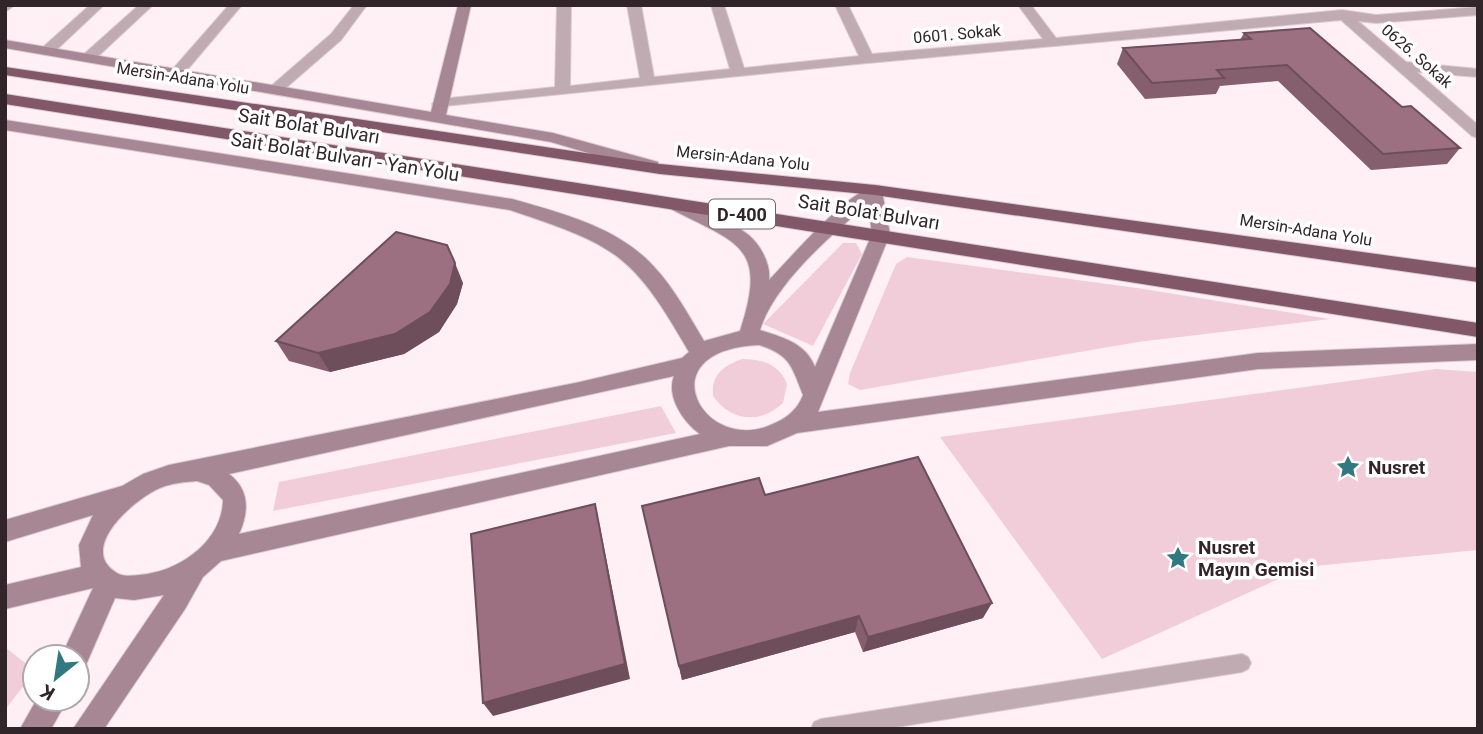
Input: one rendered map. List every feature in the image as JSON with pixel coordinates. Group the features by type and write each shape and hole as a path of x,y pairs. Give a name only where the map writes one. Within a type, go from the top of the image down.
{"highway":[{"name":"Mersin-Adana Yolu","path":"5,71 660,169 875,190 1210,235 1478,275"},
{"name":"Sait Bolat Bulvarı","path":"5,99 677,205 881,234 1478,330"}],"main road":[{"path":"439,111 465,5"},
{"path":"5,44 275,90 439,111 553,138 660,169"},
{"name":"Sait Bolat Bulvarı - Yan Yolu","path":"5,125 512,205 580,228 627,251 657,283 694,358"},
{"path":"758,305 829,227 875,190"},
{"path":"128,494 110,511 97,529 91,548 92,566 104,579 120,587 143,588 169,581 204,560 729,437 752,439 775,435 794,424 808,410 881,234 875,190"},
{"path":"677,205 741,238 761,266 758,305 748,336"},
{"path":"5,531 128,494 151,481 175,473 197,471 580,390 694,358 714,343 748,336 779,343 803,359 812,375 814,393"},
{"path":"794,424 1258,361 1457,350 1478,352"},
{"path":"694,358 682,380 683,398 692,415 708,428 729,437"},
{"path":"87,729 204,560 228,532 235,514 235,496 228,483 215,474 197,471"},
{"path":"5,597 104,579"},
{"path":"80,643 104,579"},
{"path":"34,729 45,713"}],"street":[{"path":"47,51 98,5"},
{"path":"88,58 147,5"},
{"path":"177,73 236,5"},
{"path":"275,90 336,37 361,5"},
{"path":"562,91 564,5"},
{"path":"634,5 648,82"},
{"path":"717,5 739,73"},
{"path":"841,5 868,60"},
{"path":"1024,5 1054,44"},
{"name":"0601. Sokak","path":"439,111 562,91 1054,44 1339,10 1376,19 1478,11"},
{"name":"0626. Sokak","path":"1339,10 1478,133"},
{"path":"1401,65 1478,73"}],"lane":[{"path":"821,729 1242,663"}],"shaded area":[{"path":"843,243 856,243 862,254 813,346 763,324"},
{"path":"907,257 1137,288 1330,319 1138,342 860,390 848,384 850,373 896,264"},
{"path":"742,359 769,364 784,377 787,384 783,403 774,410 756,417 737,415 720,405 713,396 716,377 729,365"},
{"path":"1436,369 1478,372 1478,550 1305,567 1102,659 940,437"},
{"path":"661,406 676,433 273,511 279,482"},
{"path":"5,647 21,660 21,689 5,710"}],"building":[{"path":"1310,28 1402,107 1411,106 1460,148 1383,154 1287,65 1217,70 1224,78 1152,83 1123,48 1251,39 1244,33"},
{"path":"396,232 447,245 455,263 450,284 430,312 395,334 318,353 276,341"},
{"path":"918,457 992,603 868,637 859,616 679,666 642,506 759,478 765,495"},
{"path":"595,504 625,664 483,703 471,534"}],"place":[{"name":"Nusret","path":"1348,467"},
{"name":"Nusret Mayın Gemisi","path":"1178,558"}]}
